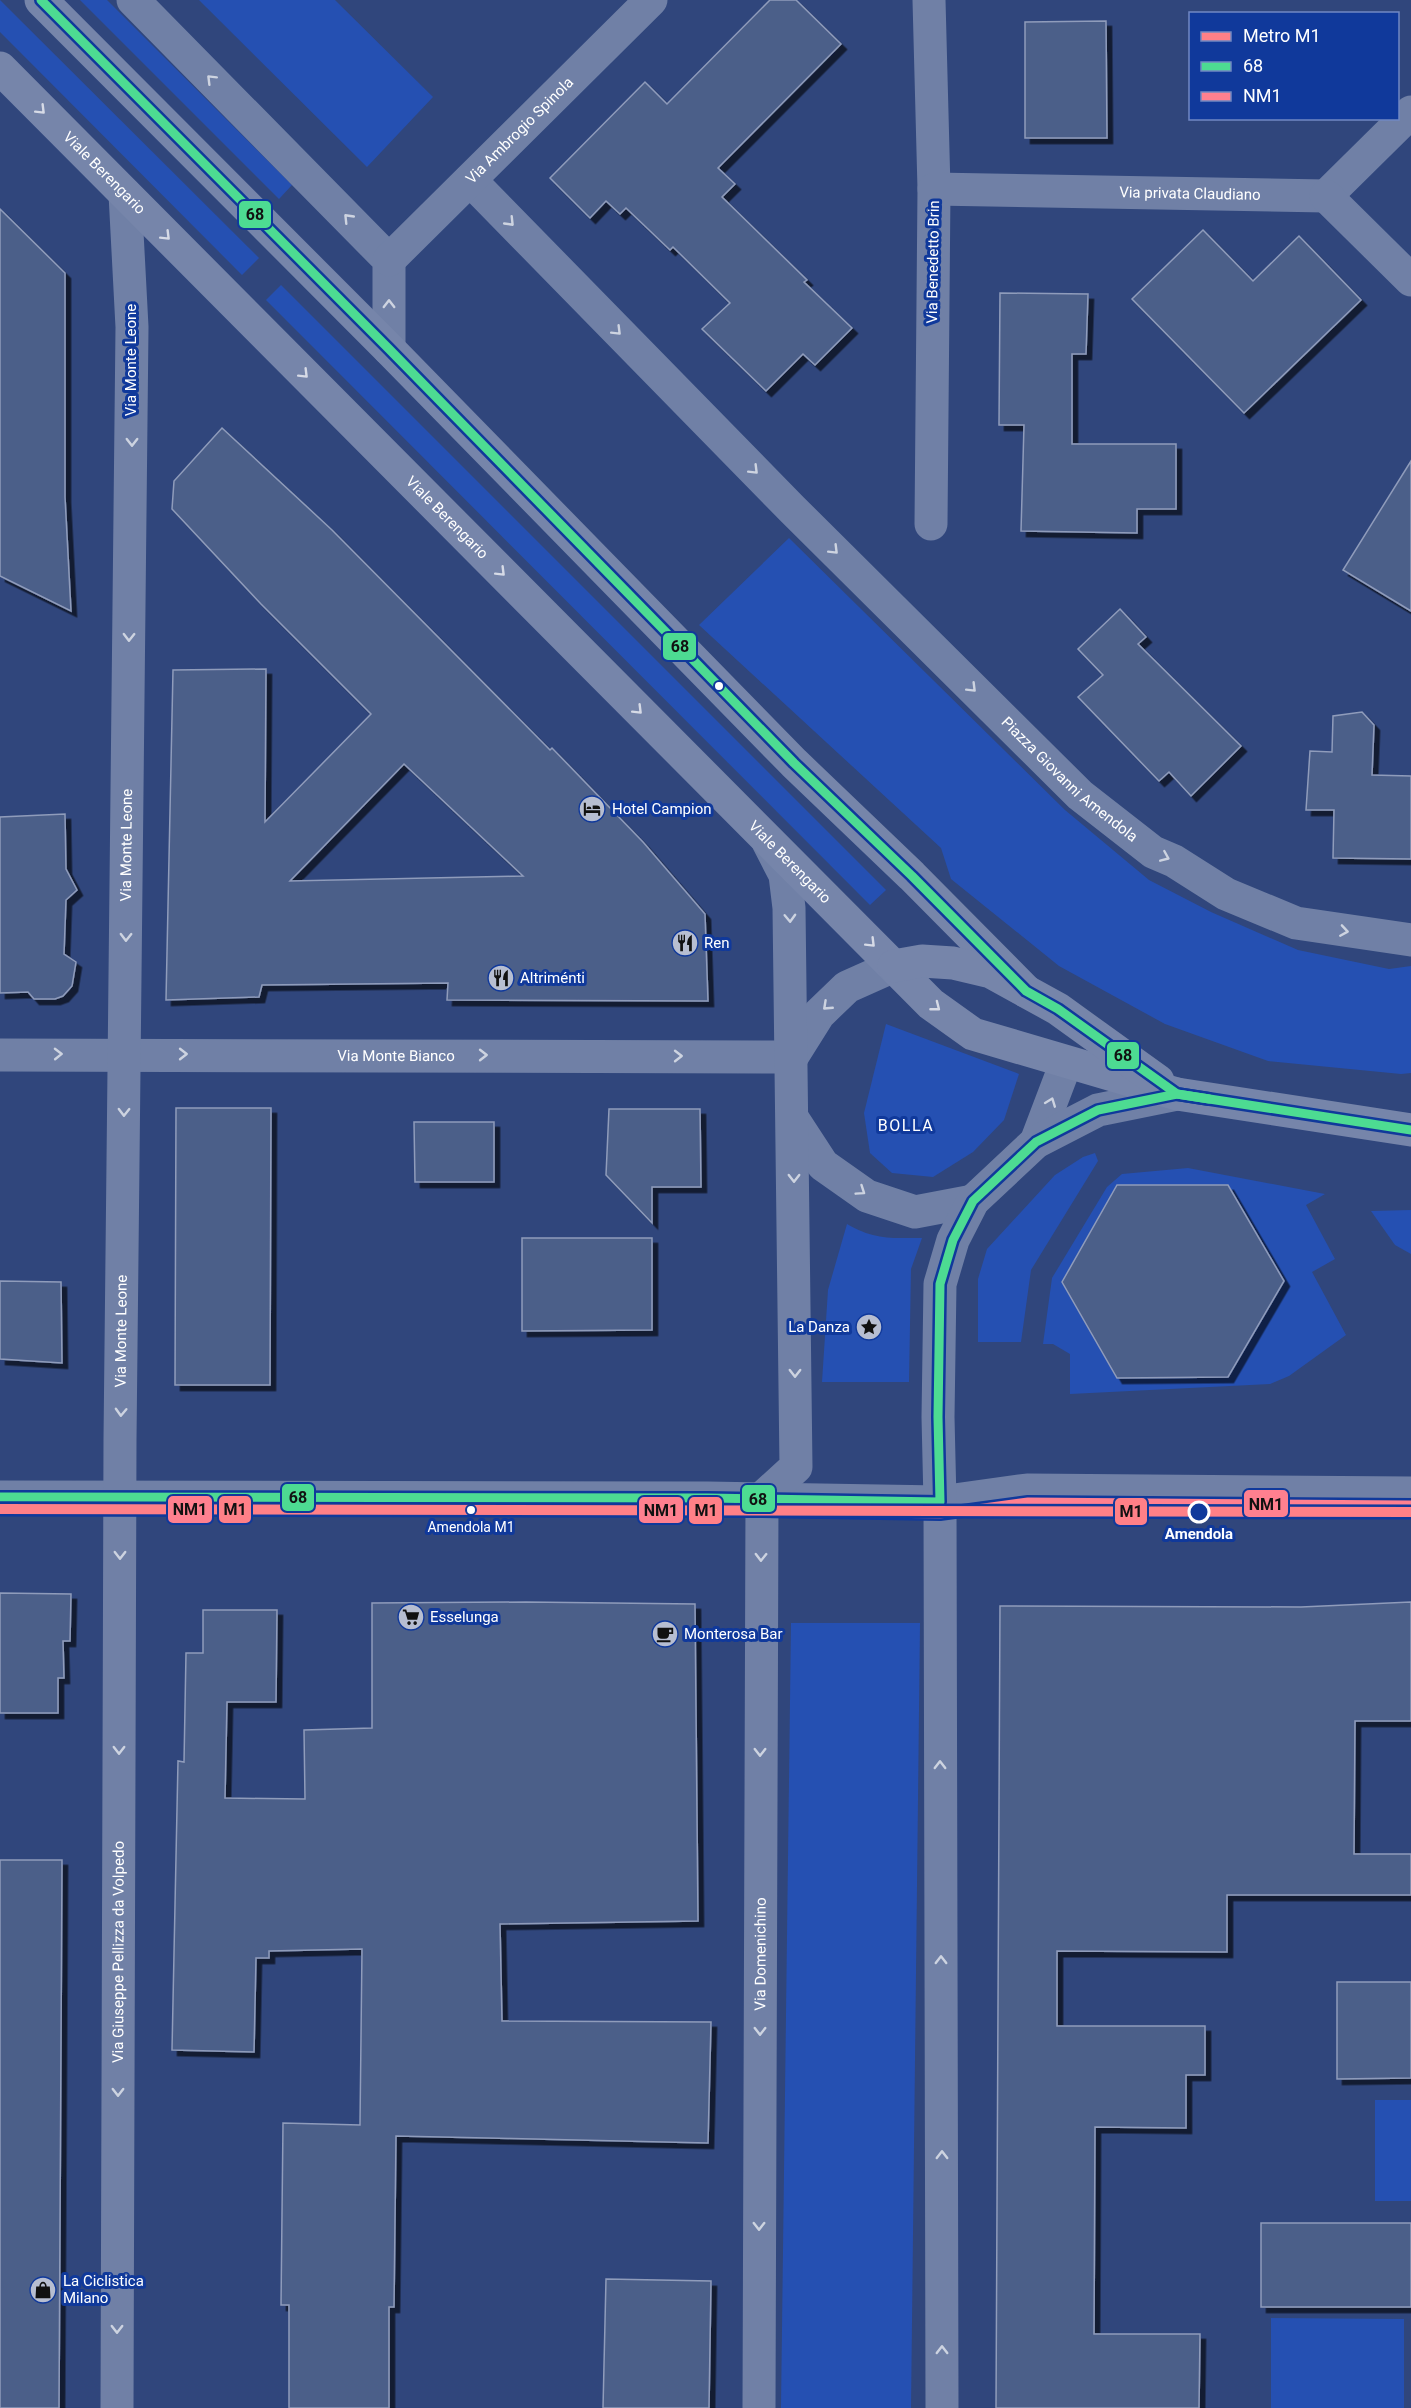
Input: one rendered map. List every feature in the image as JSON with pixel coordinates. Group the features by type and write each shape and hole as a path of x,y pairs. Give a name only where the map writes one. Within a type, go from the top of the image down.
{"main road":[{"path":"41,0 389,349 786,755 912,876 1026,991"},
{"name":"Viale Berengario","path":"0,68 894,966"},
{"path":"894,966 922,961 953,963 991,972 1058,1010 1178,1094"},
{"path":"894,966 931,1004 973,1034 1178,1094 1411,1130"},
{"path":"1058,1010 1066,1063"}],"street":[{"path":"133,0 388,260 389,349"},
{"name":"Via Ambrogio Spinola","path":"388,260 651,0"},
{"name":"Via Benedetto Brin","path":"929,0 934,189 930,524"},
{"path":"1411,112 1326,196 1411,280"},
{"name":"Piazza Giovanni Amendola","path":"470,180 792,509 1080,795 1153,852 1174,861 1226,894 1296,923 1411,940"},
{"name":"Via privata Claudiano","path":"934,189 1326,196"},
{"name":"Via Monte Leone","path":"120,1497 132,339 125,194"},
{"path":"755,827 776,854 787,885 791,961 793,1119 796,1467 762,1498"},
{"path":"792,1057 819,1014 847,987 894,966"},
{"name":"Via Monte Bianco","path":"0,1055 124,1053 792,1057"},
{"path":"1036,1142 1066,1063"},
{"path":"942,2408 938,1417 940,1284 953,1240 973,1201 1036,1142 1098,1110 1178,1094"},
{"path":"793,1119 823,1164 867,1196 915,1212 973,1201"},
{"path":"0,1497 762,1498 940,1502 1027,1490 1411,1493"},
{"name":"Via Giuseppe Pellizza da Volpedo","path":"117,2408 120,1497"},
{"name":"Via Domenichino","path":"759,2408 762,1498"}],"shaded area":[{"path":"0,0 259,258 242,275 0,32"},
{"path":"80,0 107,0 292,185 279,199"},
{"path":"199,0 335,0 433,97 367,167"},
{"path":"281,285 886,890 870,905 266,300"},
{"path":"789,538 1065,810 1149,880 1211,912 1298,950 1389,969 1411,966 1411,1073 1401,1074 1268,1061 1165,1024 1059,966 951,879 941,848 699,625"},
{"path":"886,1024 1019,1074 1004,1120 973,1152 933,1177 892,1173 870,1153 864,1113"},
{"path":"1095,1153 1098,1161 1031,1270 1021,1342 978,1342 978,1279 987,1249 1055,1175 1083,1157"},
{"path":"1188,1168 1325,1194 1306,1205 1335,1259 1312,1272 1346,1335 1289,1376 1270,1384 1070,1394 1070,1354 1053,1344 1043,1344 1052,1278 1107,1187 1122,1174","holes":["1117,1185 1228,1185 1284,1281 1228,1377 1117,1378 1062,1282"]},
{"path":"1411,1210 1411,1254 1395,1245 1371,1211"},
{"path":"847,1224 875,1235 892,1238 922,1238 911,1269 909,1382 822,1382 828,1290"},
{"path":"791,1623 920,1623 911,2408 781,2408"},
{"path":"1375,2100 1411,2100 1411,2201 1375,2201"},
{"path":"1271,2318 1404,2319 1404,2408 1271,2408"}],"building":[{"path":"770,0 796,0 841,44 718,168 735,184 722,197 807,280 804,282 852,328 815,365 803,354 766,391 702,329 730,303 673,247 670,250 626,208 620,214 606,201 590,218 550,178 645,82 667,104"},
{"path":"1106,21 1107,138 1025,138 1025,22"},
{"path":"0,209 65,273 65,497 71,611 0,576"},
{"path":"1203,230 1253,281 1299,236 1361,300 1244,413 1132,299"},
{"path":"1000,293 1088,294 1086,354 1072,354 1072,444 1176,444 1176,509 1137,509 1137,533 1021,531 1024,425 999,425"},
{"path":"222,428 332,530 550,750 552,748 643,842 705,914 708,1001 447,1000 448,983 262,985 259,997 166,1000 173,670 266,669 265,822 371,714 261,604 172,509 174,481","holes":["404,764 523,876 290,881"]},
{"path":"1411,461 1411,611 1343,570"},
{"path":"1120,609 1146,637 1138,644 1241,746 1191,796 1169,772 1159,781 1078,697 1103,675 1078,649"},
{"path":"1362,712 1374,725 1372,775 1411,776 1411,859 1333,858 1334,810 1306,810 1310,751 1332,752 1333,716"},
{"path":"65,814 66,869 77,890 66,900 64,954 76,962 72,986 63,996 55,999 34,999 28,992 0,993 0,817"},
{"path":"176,1108 271,1108 270,1385 175,1385"},
{"path":"609,1109 700,1109 701,1187 652,1187 652,1223 606,1175"},
{"path":"414,1122 494,1122 494,1182 415,1182"},
{"path":"1117,1185 1228,1185 1284,1281 1228,1377 1117,1378 1062,1282"},
{"path":"522,1238 652,1238 652,1330 522,1331"},
{"path":"0,1281 61,1282 62,1363 0,1359"},
{"path":"0,1593 71,1594 70,1641 63,1641 64,1678 58,1678 58,1713 0,1713"},
{"path":"1411,1602 1411,1721 1355,1721 1354,1854 1411,1854 1411,1895 1227,1895 1227,1952 1057,1951 1057,2026 1205,2026 1205,2075 1186,2075 1186,2128 1095,2127 1094,2334 1200,2334 1199,2408 996,2408 1000,1606 1301,1607"},
{"path":"372,1603 695,1604 698,1921 500,1924 502,2021 711,2022 708,2143 396,2136 394,2307 389,2307 389,2408 289,2408 289,2305 281,2305 283,2123 360,2125 362,1949 269,1951 269,1958 256,1958 254,2052 172,2050 178,1761 184,1762 186,1653 203,1653 203,1610 277,1610 276,1702 227,1702 225,1798 305,1799 304,1730 372,1728"},
{"path":"0,1860 62,1860 59,2408 0,2408"},
{"path":"1337,1982 1411,1982 1411,2078 1337,2079"},
{"path":"1261,2223 1411,2223 1411,2307 1261,2307"},
{"path":"606,2279 711,2281 709,2408 603,2408"}],"metro line":[{"name":"M1","path":"0,1509 1411,1512"}],"transit line":[{"name":"68","path":"41,0 389,349 794,763 912,876 1026,991 1058,1009 1177,1094 1411,1130"},
{"name":"68","path":"0,1497 708,1498 940,1502 938,1417 940,1284 953,1240 973,1201 1036,1142 1098,1110 1177,1094 1209,1099"},
{"name":"NM1","path":"0,1509 708,1510 940,1514 1028,1502 1411,1505"}],"place":[{"name":"Hotel Campion","path":"592,809"},
{"name":"Ren","path":"685,943"},
{"name":"Altriménti","path":"501,978"},
{"name":"La Danza","path":"869,1327"},
{"name":"Amendola M1","path":"471,1510"},
{"name":"Amendola","path":"1199,1512"},
{"name":"Esselunga","path":"411,1617"},
{"name":"Monterosa Bar","path":"665,1634"},
{"name":"La Ciclistica Milano","path":"43,2290"}],"district":[{"name":"BOLLA","path":"906,1125"}]}
